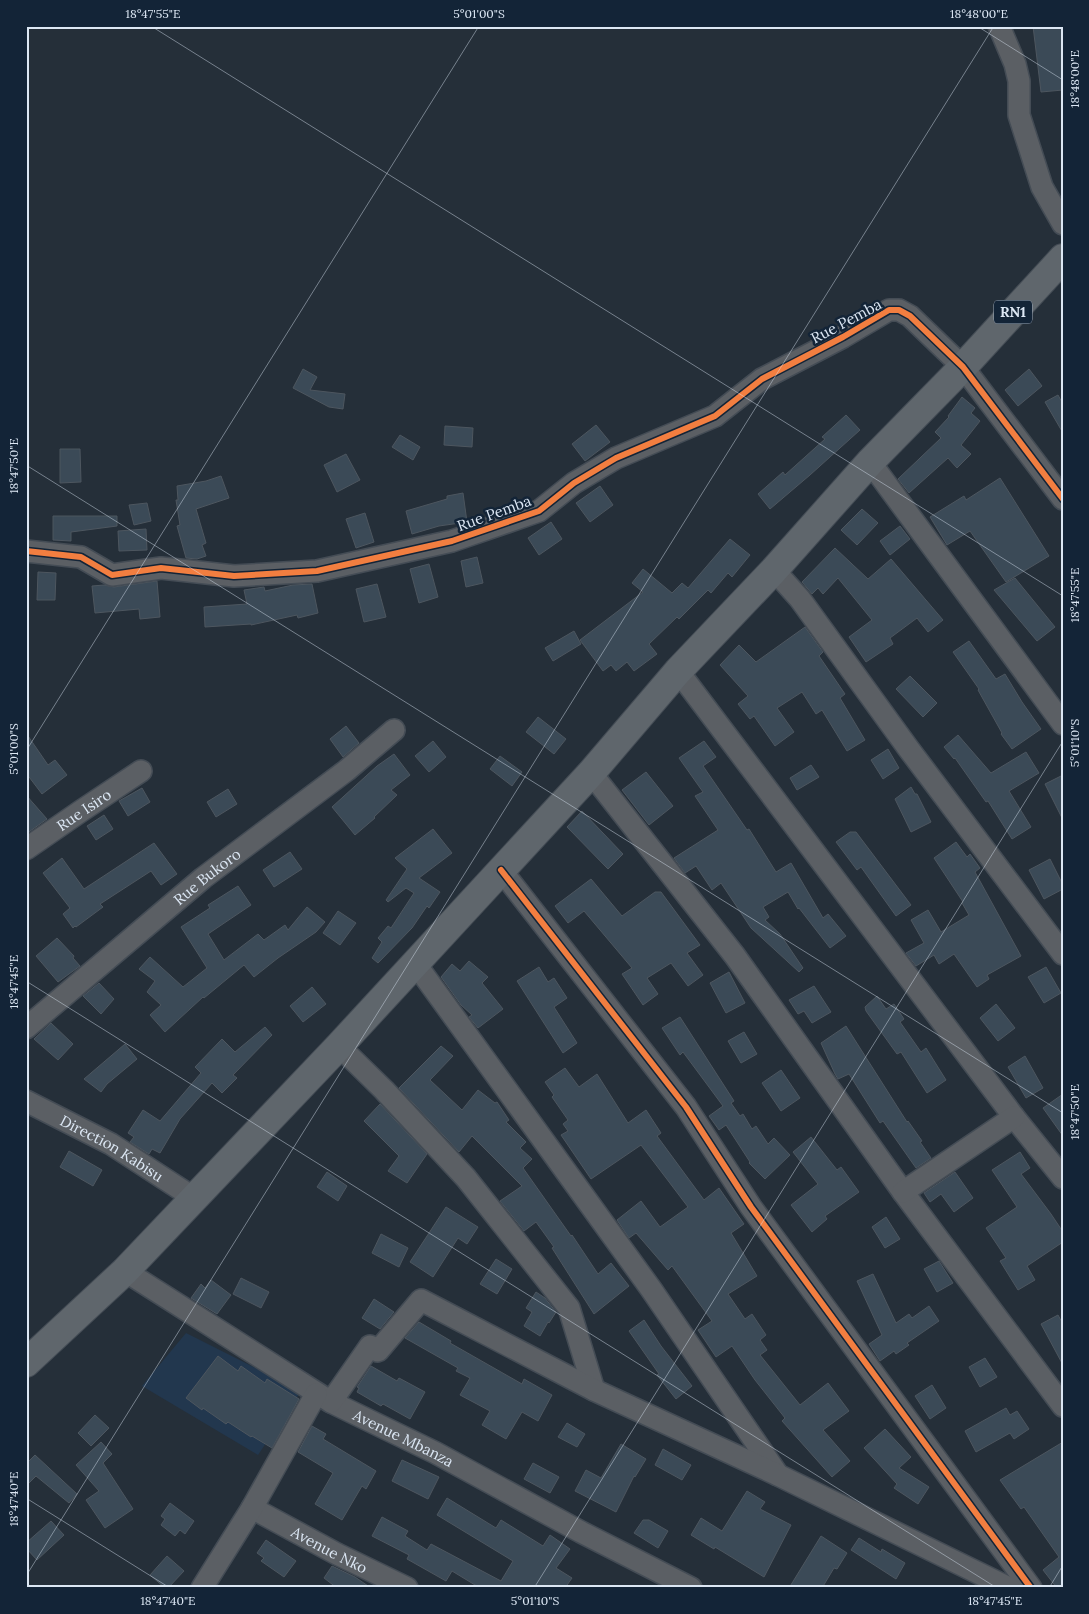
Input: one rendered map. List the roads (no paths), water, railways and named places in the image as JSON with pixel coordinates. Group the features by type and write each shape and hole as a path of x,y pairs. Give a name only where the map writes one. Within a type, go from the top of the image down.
{"highway":[{"name":"RN1","path":"26,1363 125,1271 339,1046 591,773 678,671 774,570 870,462 963,367 1063,258"}],"street":[{"path":"999,26 1016,64 1019,81 1019,115 1042,187 1063,224"},
{"name":"Rue Pemba","path":"26,551 81,557 112,575 161,568 234,576 317,571 452,541 539,511 574,483 616,458 715,416 762,379 889,310 899,310 910,316 963,367 1063,499"},
{"path":"870,462 1063,724"},
{"path":"774,570 800,599 908,748 1063,954"},
{"path":"678,671 1014,1117 1059,1165"},
{"name":"Rue Bukoro","path":"26,1028 203,878 347,770 394,730"},
{"name":"Rue Isiro","path":"26,849 141,771"},
{"path":"591,773 734,956 903,1192 1063,1406"},
{"path":"501,870 686,1107 751,1207 1031,1588"},
{"path":"415,963 651,1289 778,1475"},
{"path":"339,1046 384,1090 466,1178 569,1308 594,1390"},
{"name":"Direction Kabisu","path":"26,1101 111,1144 194,1198"},
{"path":"903,1192 1014,1117"},
{"name":"Avenue Mbanza","path":"125,1271 324,1398 436,1452 581,1532 691,1588"},
{"path":"202,1588 324,1398 370,1346 378,1351 421,1300 594,1390 778,1475 1009,1588"},
{"name":"Avenue Nko","path":"252,1508 337,1554 407,1588"}]}
